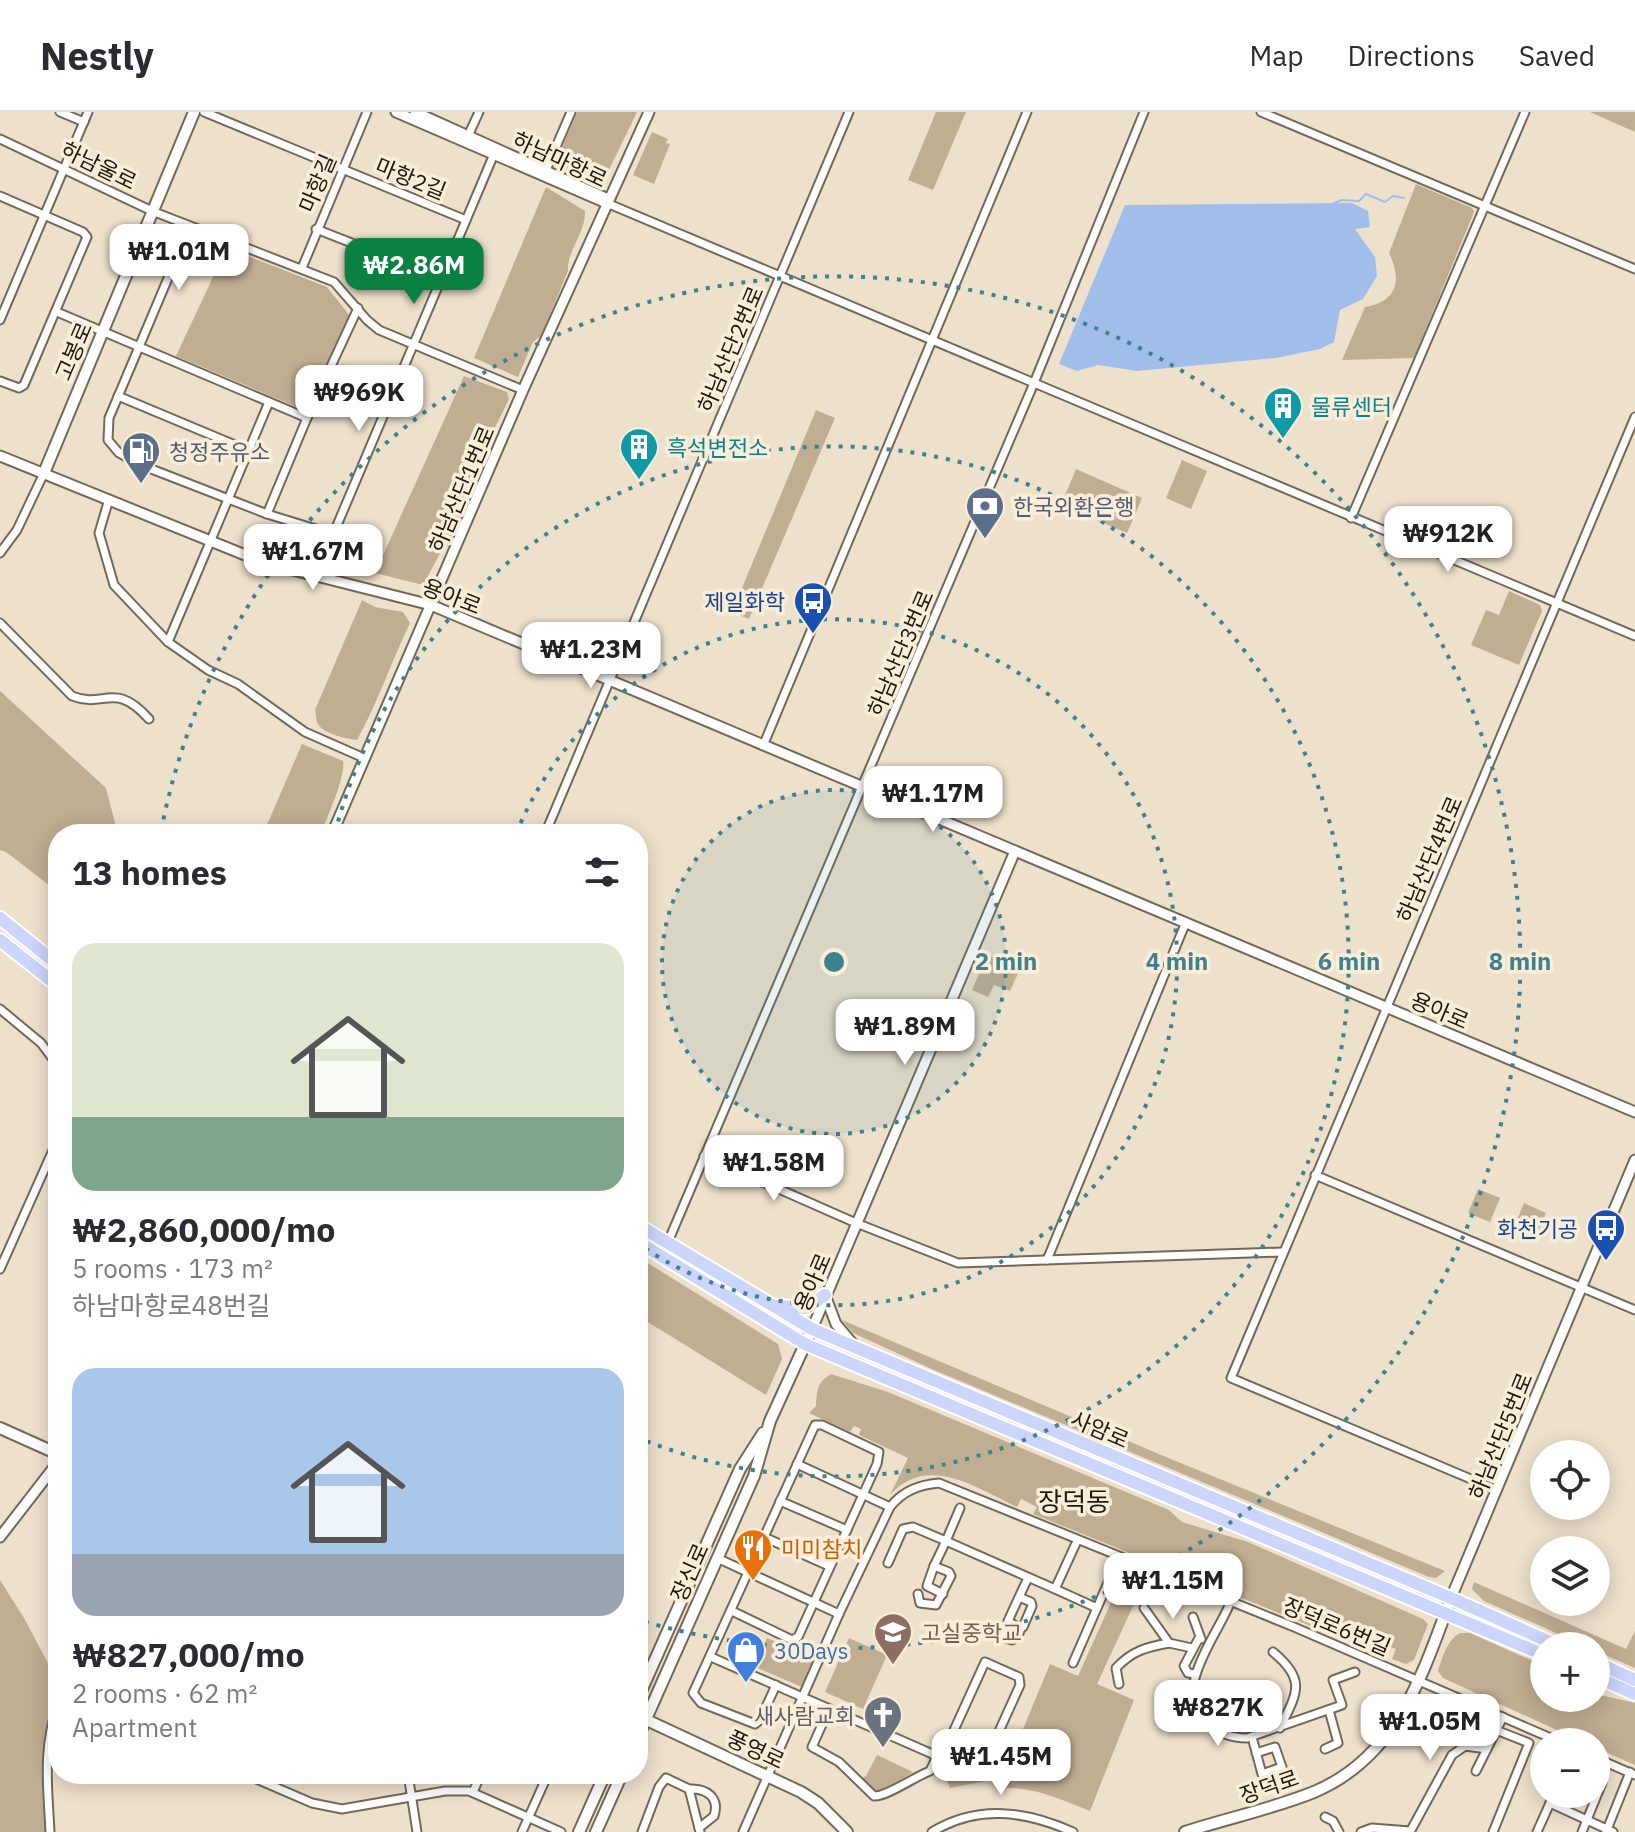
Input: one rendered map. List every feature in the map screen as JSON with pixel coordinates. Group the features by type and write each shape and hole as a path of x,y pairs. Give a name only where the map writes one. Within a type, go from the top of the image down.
{"main road":[{"name":"고봉로","path":"44,473 194,112"},
{"path":"0,918 48,957"},
{"path":"0,940 48,978"},
{"name":"사암로","path":"648,1231 812,1329 1530,1633"},
{"name":"사암로","path":"648,1248 805,1344 1530,1649"},
{"path":"771,1305 806,1308 825,1295"},
{"name":"장신로","path":"648,1676 740,1469 770,1421 812,1329"},
{"name":"장신로","path":"648,1705 754,1476 770,1421"},
{"path":"0,1428 48,1450"},
{"name":"장덕로","path":"1185,1832 1302,1797 1351,1771 1387,1737 1402,1714 1451,1598"},
{"path":"1610,1668 1635,1680"},
{"path":"1610,1683 1635,1694"},
{"name":"풍영로","path":"648,1721 818,1803 847,1832"},
{"path":"579,1832 601,1784"},
{"path":"596,1832 618,1784"}],"street":[{"path":"60,112 84,122"},
{"path":"0,320 88,112"},
{"name":"마항2길","path":"204,112 466,220"},
{"name":"마항길","path":"302,268 367,112"},
{"name":"하남마항로","path":"396,112 609,204"},
{"name":"하남마항로","path":"415,112 606,198 609,204"},
{"path":"468,136 479,112"},
{"path":"546,170 571,112"},
{"name":"하남산단1번로","path":"336,824 523,390 649,112"},
{"name":"하남산단2번로","path":"549,824 849,112"},
{"path":"763,746 1027,112"},
{"name":"하남산단3번로","path":"662,1256 1034,383 1144,112"},
{"path":"1261,112 1635,269"},
{"path":"1351,518 1525,112"},
{"name":"하남울로","path":"0,139 152,211 334,282 379,330 523,390"},
{"path":"316,575 494,154"},
{"path":"0,196 45,214 83,232 87,237 24,385 19,388 0,381"},
{"path":"609,204 780,276"},
{"path":"190,226 118,396 107,426 108,440 112,448 133,461 267,514 332,534"},
{"path":"316,229 441,278"},
{"name":"하남산단2번로","path":"780,276 930,339"},
{"path":"267,514 358,308"},
{"path":"57,312 307,418"},
{"path":"930,339 1635,636"},
{"path":"118,396 247,450"},
{"path":"168,642 269,402"},
{"name":"하남산단4번로","path":"1497,1490 1231,1378 1635,417"},
{"name":"용아로","path":"0,456 265,563 431,605 1635,1112"},
{"path":"0,553 17,530 44,473"},
{"path":"109,499 99,533 114,585 168,642 208,670 238,684 305,732 364,758"},
{"path":"0,623 72,696 84,699 120,697 149,719"},
{"name":"용아로","path":"812,1329 1015,851"},
{"path":"1047,1260 1186,922"},
{"path":"0,1009 48,1051"},
{"path":"704,1156 856,1223 958,1263 1282,1252"},
{"name":"하남산단5번로","path":"1451,1598 1635,1160"},
{"path":"0,1269 48,1161"},
{"path":"1315,1175 1635,1310"},
{"path":"825,1295 842,1334 861,1351"},
{"path":"732,1611 792,1640 798,1637 880,1457 879,1452 822,1425 813,1428 693,1693 701,1703 755,1724 760,1720 776,1685"},
{"path":"743,1832 890,1507 797,1464"},
{"path":"0,1537 48,1475"},
{"name":"장덕로6번길","path":"890,1507 915,1487 939,1483 1231,1601 1530,1729"},
{"path":"780,1501 847,1530"},
{"path":"943,1594 926,1584 960,1508"},
{"path":"888,1563 903,1529 908,1527 1097,1608"},
{"path":"764,1537 829,1566"},
{"path":"1055,1589 1077,1541"},
{"path":"717,1558 839,1614"},
{"path":"918,1594 920,1603 930,1606 936,1605 943,1594 951,1574 934,1566"},
{"path":"1073,1663 1114,1569"},
{"path":"1021,1628 1008,1623 1028,1578"},
{"path":"999,1630 1002,1637 1012,1640 1018,1636 1032,1606 1031,1602 1019,1597"},
{"path":"1231,1601 1196,1674 1192,1694 1199,1716 1226,1735 1252,1737 1342,1705 1333,1680 1355,1672"},
{"path":"1144,1608 1169,1643"},
{"path":"1193,1617 1199,1638 1210,1644"},
{"path":"1196,1674 1188,1673 1184,1666 1199,1638"},
{"path":"1119,1684 1116,1668 1140,1648 1169,1643 1192,1648"},
{"path":"1273,1652 1295,1673 1297,1689 1280,1728"},
{"path":"711,1657 937,1756"},
{"path":"829,1709 812,1747 839,1762 874,1796 884,1795 909,1779 930,1771 937,1756 945,1750 951,1736 985,1662 1019,1677 1020,1685 991,1749 983,1750 951,1736"},
{"path":"1325,1749 1338,1743 1329,1710"},
{"path":"1476,1771 1503,1717"},
{"path":"1493,1832 1529,1743 1496,1730"},
{"path":"1252,1737 1256,1753"},
{"path":"1361,1832 1372,1828 1410,1832 1452,1755 1465,1746 1487,1749"},
{"path":"48,1747 48,1782"},
{"path":"1560,1808 1609,1831 1632,1774 1610,1764"},
{"path":"641,1832 666,1778 689,1789 704,1790 712,1796 714,1816 700,1830 689,1789"},
{"path":"48,1784 50,1832"},
{"path":"268,1784 312,1803 333,1808 364,1806 455,1789 473,1792 561,1832"},
{"path":"410,1784 417,1832"},
{"path":"473,1792 477,1784"},
{"path":"522,1832 544,1784"},
{"path":"1537,1832 1548,1808"},
{"path":"1582,1832 1591,1808"},
{"path":"932,1832 971,1816 1005,1812 1038,1817 1062,1830 1073,1832"},
{"path":"1325,1817 1333,1821 1339,1832"}],"shaded area":[{"path":"577,112 637,112 603,182 559,168 556,162"},
{"path":"936,112 966,112 933,190 908,180"},
{"path":"1590,112 1635,112 1635,132"},
{"path":"652,132 668,139 666,143 670,144 654,184 633,175"},
{"path":"1416,184 1472,208 1474,212 1414,358 1342,360 1365,307 1384,300 1394,288 1395,272 1389,253"},
{"path":"546,187 585,211 585,219 541,336 533,342 518,377 474,358"},
{"path":"235,251 327,287 350,316 310,407 304,410 176,356 214,275 223,273"},
{"path":"464,376 507,392 509,399 489,440 489,452 451,540 443,548 423,585 375,573"},
{"path":"816,410 835,418 749,619 732,612"},
{"path":"1182,460 1207,471 1191,509 1166,498"},
{"path":"1076,469 1142,498 1127,533 1061,505"},
{"path":"1509,591 1540,605 1542,611 1519,665 1471,645 1486,610 1499,615"},
{"path":"362,600 375,607 403,612 410,623 357,740 325,731 317,723 315,710"},
{"path":"0,691 106,788 115,824 48,824 48,884 0,850"},
{"path":"302,744 343,761 339,786 324,824 267,824"},
{"path":"987,955 1020,969 1010,991 994,985 988,997 972,990"},
{"path":"1478,1189 1500,1198 1490,1222 1468,1213"},
{"path":"1524,1203 1546,1213 1536,1237 1514,1227"},
{"path":"648,1263 778,1344 782,1359 766,1395 648,1322"},
{"path":"842,1320 1445,1571 1436,1578 1429,1577 934,1370 853,1333"},
{"path":"831,1374 888,1392 1169,1510 1182,1522 1248,1542 1423,1619 1428,1624 1414,1660 1406,1664 1392,1659 1396,1649 1385,1645 1380,1654 1195,1579 1197,1571 1183,1565 1179,1573 1033,1514 1037,1507 1021,1499 1017,1507 969,1484 936,1475 920,1476 904,1483 890,1495 908,1458 859,1435 861,1429 854,1426 850,1432 809,1413 816,1406 820,1384"},
{"path":"1126,1569 1147,1576 1097,1684 1134,1700 1090,1811 1035,1791 999,1788 1002,1778 950,1788 942,1770 954,1742 1008,1765 1050,1664 1078,1676"},
{"path":"0,1580 48,1663 48,1736 44,1752 48,1832 0,1832"},
{"path":"1474,1582 1530,1607 1530,1616 1551,1616 1587,1632 1554,1632 1484,1601 1472,1589"},
{"path":"1635,1631 1635,1668 1610,1657 1610,1642 1626,1649"},
{"path":"1460,1633 1470,1633 1530,1660 1530,1712 1610,1712 1610,1697 1635,1703 1635,1765 1610,1754 1610,1728 1552,1728 1443,1678 1438,1671 1452,1640"},
{"path":"767,1638 815,1658 802,1687 755,1667"},
{"path":"849,1638 887,1655 863,1709 825,1692"},
{"path":"877,1755 913,1772 882,1792 875,1792 862,1778"}],"water":[{"path":"1352,203 1368,211 1370,227 1355,229 1375,257 1377,276 1363,299 1340,310 1334,342 1320,349 1276,358 1137,371 1098,365 1077,371 1059,364 1125,205"}],"waterway":[{"path":"1332,204 1342,200 1359,201 1366,194 1385,202 1393,196 1404,198"}],"place":[{"name":"물류센터","path":"1283,440"},
{"name":"흑석변전소","path":"639,481"},
{"name":"청정주유소","path":"141,485"},
{"name":"한국외환은행","path":"985,540"},
{"name":"제일화학","path":"813,635"},
{"name":"화천기공","path":"1606,1262"},
{"name":"미미참치","path":"753,1582"},
{"name":"고실중학교","path":"893,1666"},
{"name":"30Days","path":"746,1684"},
{"name":"새사람교회","path":"883,1749"}],"district":[{"name":"장덕동","path":"1074,1501"}]}
